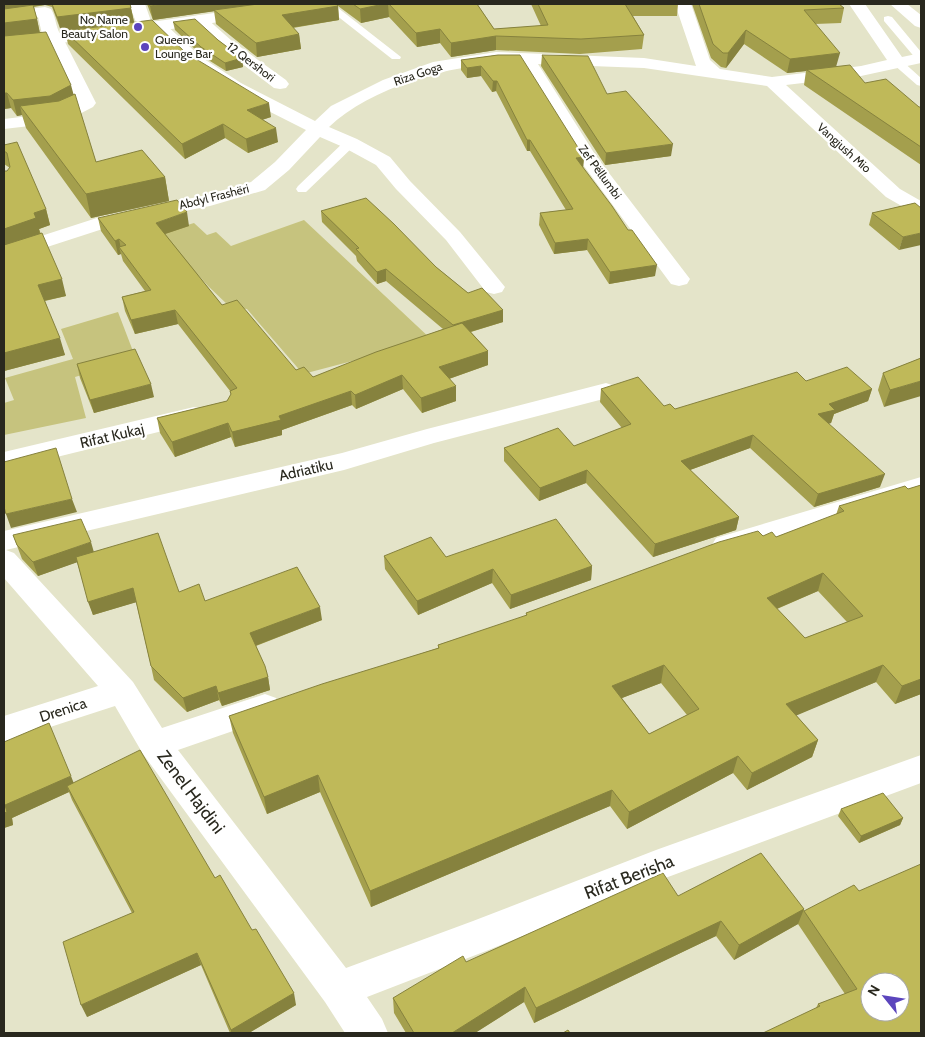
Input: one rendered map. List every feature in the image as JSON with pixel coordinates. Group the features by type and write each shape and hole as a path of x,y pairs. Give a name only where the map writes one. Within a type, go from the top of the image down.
{"street":[{"path":"137,4 151,27 203,66 235,87 317,130 350,143 383,161 403,185 453,236 494,287"},
{"path":"4,45 151,27 306,4"},
{"path":"682,4 691,24 702,62 716,74"},
{"path":"857,4 897,62"},
{"path":"898,4 921,22"},
{"path":"4,17 45,12 53,38 87,103 58,118 4,124"},
{"name":"12 Qershori","path":"199,20 226,44 280,84"},
{"name":"Riza Goga","path":"317,130 337,110 389,84 439,66 496,57 644,63 772,82 870,68 921,58"},
{"name":"Zef Pëllumbi","path":"528,59 588,158 680,279"},
{"path":"870,68 885,82"},
{"name":"Vangjush Mio","path":"772,82 893,193 919,208"},
{"name":"Abdyl Frashëri","path":"4,255 110,220 210,200 258,186 282,166 317,130"},
{"name":"Adriatiku","path":"4,541 344,461 427,437 606,391"},
{"name":"Rifat Kukaj","path":"4,461 220,408"},
{"path":"705,551 921,486"},
{"name":"Zenel Hajdini","path":"4,560 122,691 155,744 339,989 368,1033"},
{"name":"Drenica","path":"4,729 122,691"},
{"path":"155,744 286,700"},
{"name":"Rifat Berisha","path":"339,989 473,939 656,866 921,769"}],"lane":[{"path":"327,4 396,57"},
{"path":"888,19 921,58"},
{"path":"897,62 921,84"},
{"path":"302,190 350,143"}],"shaded area":[{"path":"304,220 432,340 303,374 247,309 230,307 207,285 161,233 194,223 207,235 216,232 231,246"},
{"path":"118,312 136,359 75,377 86,418 4,435 4,403 14,400 5,378 73,359 61,329"}],"building":[{"path":"52,4 130,4 131,8 57,17"},
{"path":"258,4 336,4 338,6 282,15 299,34 256,43 214,10"},
{"path":"353,4 384,4 360,9"},
{"path":"389,4 477,4 494,29 548,25 538,4 625,4 644,35 581,39 496,36 451,43 440,29 416,33"},
{"path":"699,4 839,4 844,8 804,10 840,53 790,59 746,30 728,53 723,53 713,44"},
{"path":"33,5 37,19 4,23 4,9"},
{"path":"195,19 242,58 225,63 201,47 173,22"},
{"path":"152,20 186,53 269,103 247,110 276,128 246,139 223,124 182,144 65,31"},
{"path":"46,32 71,85 50,96 13,100 7,93 4,93 4,36"},
{"path":"498,55 520,55 584,157 576,158 628,230 632,230 657,265 610,272 588,239 555,243 540,213 573,209 530,140 527,140 497,81 493,81 481,66 467,68 461,60"},
{"path":"542,55 588,56 607,94 626,91 673,144 606,153"},
{"path":"850,65 865,83 886,79 921,107 921,147 807,70"},
{"path":"75,94 96,162 142,150 165,177 86,194 20,106 59,101"},
{"path":"17,142 46,209 34,213 36,218 4,229 4,171 7,171 10,167 7,153 4,151 4,145"},
{"path":"366,198 436,267 468,293 482,288 503,310 453,325 386,269 377,272 356,249 359,248 321,211"},
{"path":"177,200 187,212 156,223 222,305 237,300 296,370 304,367 313,377 376,352 462,323 488,351 439,367 456,386 421,398 402,375 355,395 351,391 279,416 281,420 232,432 228,423 172,442 157,418 227,401 231,394 230,391 237,388 175,310 131,320 122,297 151,290 119,247 126,245 119,239 115,241 98,218"},
{"path":"915,203 921,208 921,233 903,237 872,213"},
{"path":"42,233 62,279 38,285 60,338 4,353 4,245"},
{"path":"135,349 151,384 90,400 77,364"},
{"path":"921,358 921,381 890,390 883,373"},
{"path":"847,367 872,389 829,404 835,410 818,414 885,474 818,494 753,435 681,461 739,517 655,544 587,470 540,488 504,448 558,428 574,446 631,424 601,389 638,377 664,406 670,404 675,409 797,372 806,381"},
{"path":"56,448 72,499 6,514 4,507 4,462"},
{"path":"921,485 921,679 902,686 883,665 786,704 818,740 752,773 738,756 629,812 612,790 370,891 318,775 264,797 229,716 322,684 439,648 438,645 527,615 526,613 719,542 758,531 763,536 772,532 776,537 844,511 839,506 905,486 908,489","holes":["823,573 863,616 805,638 767,598","664,665 699,709 649,734 612,686"]},
{"path":"81,519 91,542 33,562 17,545 13,535"},
{"path":"556,519 592,566 511,595 493,569 417,601 384,556 431,537 446,557"},
{"path":"158,533 179,592 199,584 205,601 297,567 320,607 250,633 268,677 218,693 216,686 183,698 151,666 133,588 88,602 76,557"},
{"path":"49,723 71,776 5,805 7,812 4,813 4,742"},
{"path":"140,750 215,878 220,875 252,930 256,929 294,993 231,1030 197,953 81,1005 63,942 134,912 67,786"},
{"path":"883,793 903,818 861,836 841,809"},
{"path":"761,853 804,909 739,945 721,921 536,1008 525,987 452,1033 414,1033 393,998 463,956 466,962 663,873 678,896"},
{"path":"921,864 921,1033 763,1033 820,1006 818,1004 857,989 804,911 854,885 859,891"}],"place":[{"name":"No Name Beauty Salon","path":"138,27"},
{"name":"Queens Lounge Bar","path":"145,47"}]}
